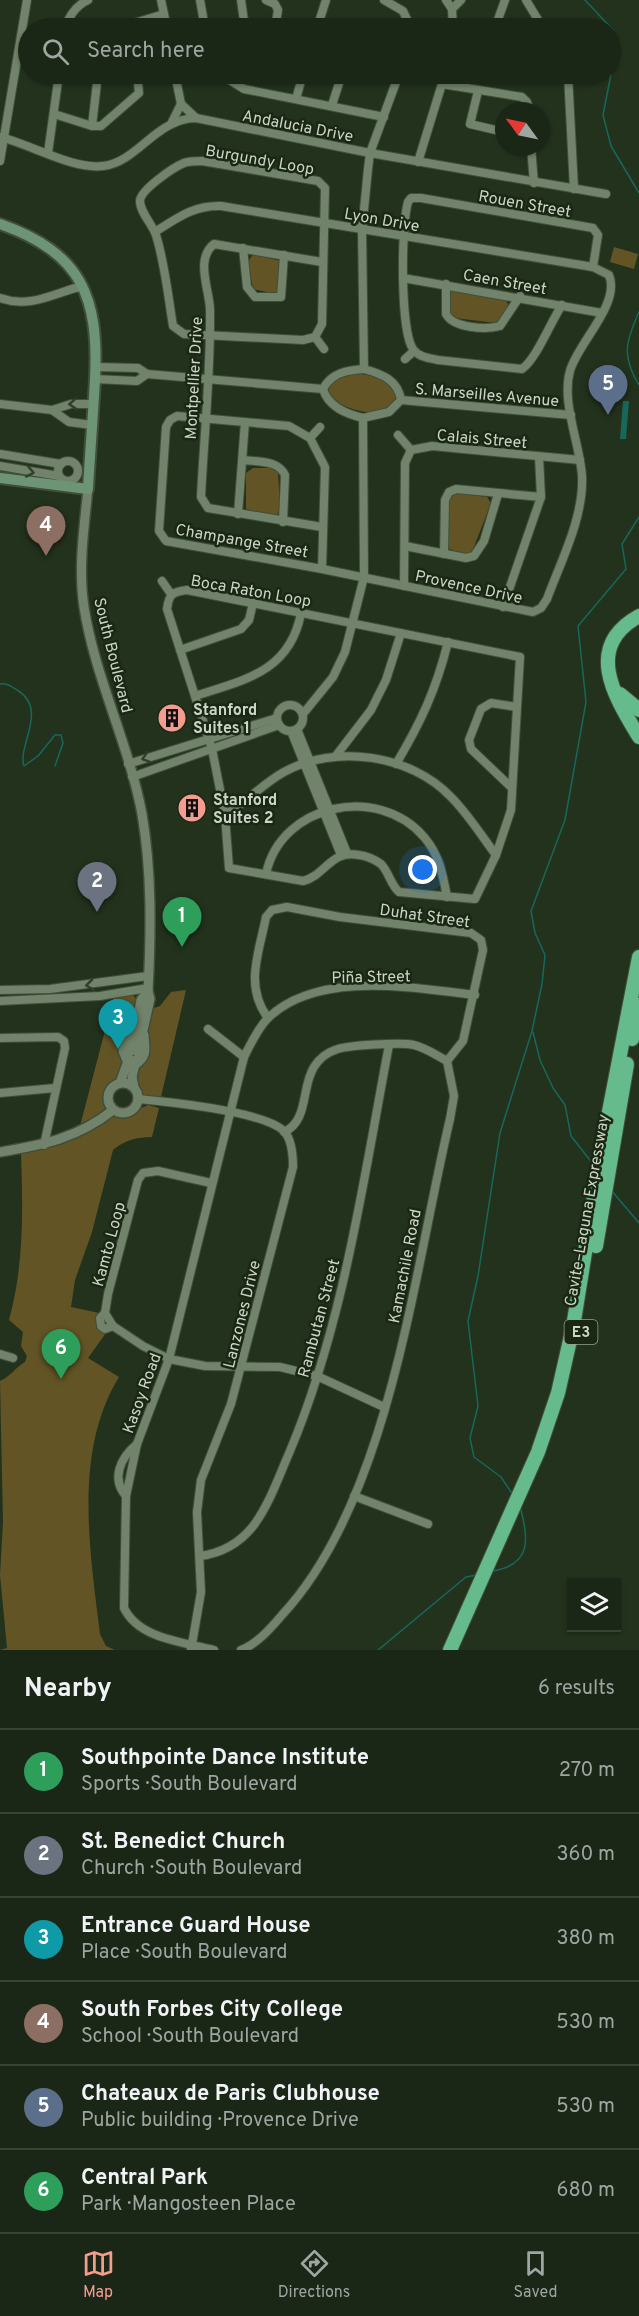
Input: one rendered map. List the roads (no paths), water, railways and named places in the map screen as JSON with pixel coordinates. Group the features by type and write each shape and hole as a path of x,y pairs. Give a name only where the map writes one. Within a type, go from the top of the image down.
{"highway":[{"path":"639,616 628,623 617,636 610,650 607,667 612,690 639,737"},
{"path":"639,623 621,640 613,666 619,692 630,705 639,710"},
{"name":"Cavite–Laguna Expressway","path":"456,1648 542,1453 575,1364 639,957"},
{"name":"Cavite–Laguna Expressway","path":"606,1158 639,1005"},
{"name":"Cavite–Laguna Expressway","path":"542,1453 566,1359 599,1200"}],"main road":[{"name":"South Boulevard","path":"0,224 31,236 74,272 83,286 94,317 96,367 88,486"},
{"path":"0,477 88,486"}],"street":[{"path":"24,18 27,0"},
{"path":"68,18 80,4 88,0"},
{"path":"161,0 165,18"},
{"path":"200,0 203,18"},
{"path":"241,0 244,18"},
{"path":"266,0 274,4 278,10 277,18"},
{"path":"320,18 326,0"},
{"path":"384,0 403,11 406,18"},
{"path":"446,0 452,9 452,18"},
{"path":"452,9 461,0"},
{"path":"499,18 506,0"},
{"path":"526,0 537,18"},
{"path":"153,18 164,14"},
{"path":"0,161 18,51"},
{"path":"48,153 58,84"},
{"path":"92,126 97,84"},
{"path":"54,114 92,126 101,126 134,100 139,93 138,84"},
{"path":"177,84 181,104 196,118"},
{"path":"236,84 244,89 384,117"},
{"path":"296,99 300,84"},
{"path":"332,105 339,84"},
{"path":"364,369 362,230 370,153 396,84"},
{"path":"418,162 442,84 522,97 527,102"},
{"path":"569,84 574,189"},
{"path":"478,91 470,124 495,130"},
{"path":"172,122 181,104"},
{"name":"Andalucia Drive","path":"3,137 70,161 105,166 124,157 172,122 196,118 418,162 606,194"},
{"path":"532,156 534,183"},
{"name":"Burgundy Loop","path":"202,161 318,181 325,188 322,324 315,337 303,340 184,334 172,326 155,232 140,204 143,192 187,162 202,161"},
{"name":"Rouen Street","path":"404,237 406,207 411,198 593,228 598,235 593,267"},
{"name":"Lyon Drive","path":"155,232 186,212 206,205 593,267 609,275"},
{"path":"404,237 403,278 408,338 414,351 438,360 522,369 530,364 547,328 562,305"},
{"name":"Montpellier Drive","path":"322,262 214,244 207,249 203,260 209,301 209,378 204,418 201,498 208,508 322,527"},
{"path":"243,248 247,287 255,297 281,297 284,255"},
{"name":"Provence Drive","path":"364,577 502,607 533,612 541,608 547,599 575,523 582,493 580,460 571,415 569,373 602,313 612,286 609,275"},
{"name":"Caen Street","path":"403,278 520,296 602,313"},
{"path":"446,284 446,314 454,323 492,328 500,326 520,296"},
{"path":"0,298 12,303 29,303 83,286"},
{"path":"315,337 324,349"},
{"path":"405,359 414,351"},
{"path":"96,367 138,368 147,375"},
{"path":"364,369 385,375 395,384 401,400 388,412 363,418 337,407 325,395 323,389 327,382 341,372 364,369"},
{"path":"95,379 137,381 147,375 209,378 323,389"},
{"name":"S. Marseilles Avenue","path":"401,400 571,415"},
{"path":"0,404 52,410 71,404 94,404"},
{"path":"52,410 69,422 92,424"},
{"name":"Champange Street","path":"204,418 177,416 170,420 166,427 159,531 161,537 166,541 364,577"},
{"path":"204,418 289,426 310,438 325,467 322,568"},
{"path":"294,730 302,723 303,714 333,677 345,652 364,577 363,418"},
{"path":"238,514 244,460 245,422"},
{"path":"310,438 320,427"},
{"path":"398,435 411,450 405,463 404,586"},
{"name":"Calais Street","path":"411,450 432,446 580,460"},
{"path":"0,454 61,464 67,461 76,465 90,460"},
{"path":"502,607 541,497 539,457"},
{"path":"244,460 276,464 285,474 283,522"},
{"path":"59,476 58,471 61,464"},
{"path":"73,479 78,471 76,465"},
{"path":"0,466 59,476 66,480 73,479 88,486"},
{"name":"South Boulevard","path":"88,486 83,551 84,606 142,813 150,934 148,990 141,1000 139,1033 146,1051 142,1060 124,1055 124,1046 139,1033"},
{"path":"444,554 446,496 449,492 456,489 541,497"},
{"path":"405,546 466,558 474,556 484,542 498,494"},
{"path":"162,581 171,594"},
{"name":"Boca Raton Loop","path":"187,590 301,613 351,621 520,657 511,810 496,855 475,899 399,891 380,864 369,857 344,854 330,860 312,879 303,881 229,868 225,815 212,749 167,609 171,594 187,590"},
{"path":"180,650 241,628 249,620 254,603"},
{"path":"195,696 259,675 272,666 290,646 301,613"},
{"path":"335,757 371,710 386,681 401,633"},
{"path":"396,764 419,724 437,684 448,642"},
{"path":"512,788 471,750 469,740 481,709 491,703 518,707"},
{"path":"278,722 282,707 290,705 298,707 303,714"},
{"path":"128,764 209,739 278,722 294,730 344,854"},
{"path":"132,777 212,749 278,722"},
{"path":"225,815 285,772 307,762 348,756 396,764 421,775 450,795 496,855"},
{"path":"266,874 276,849 292,830 326,811 360,805 383,810 406,820 425,837 440,864 447,897"},
{"name":"Duhat Street","path":"268,1018 262,1010 253,984 266,917 272,910 288,907 340,917 471,933 481,940 483,950 475,994 463,1041 447,1061"},
{"path":"0,990 50,989 148,976"},
{"name":"Piña Street","path":"231,1112 244,1058 268,1018 294,1001 320,991 355,987 394,986 475,994"},
{"path":"0,1001 90,997 148,990"},
{"path":"208,1029 244,1058"},
{"path":"0,1038 58,1036 64,1041 65,1048 44,1145"},
{"path":"138,1099 190,1104 231,1112 284,1132 296,1122 313,1069 322,1057 336,1049 411,1044 428,1049 447,1061"},
{"name":"Rambutan Street","path":"201,1556 217,1554 236,1543 254,1524 273,1491 301,1425 346,1271 388,1045"},
{"name":"South Boulevard","path":"120,1083 133,1058"},
{"name":"South Boulevard","path":"133,1058 134,1087"},
{"name":"Kamachile Road","path":"241,1650 268,1631 293,1604 312,1576 354,1496 371,1452 407,1324 450,1119 453,1096 447,1061"},
{"path":"0,1152 44,1145 80,1133 113,1110 126,1113 135,1108 138,1099 134,1087 120,1083 112,1088 108,1097 113,1110"},
{"path":"0,1093 55,1088"},
{"name":"Kasoy Road","path":"192,1647 137,1626 124,1608 126,1496 137,1444 169,1359 211,1183 231,1112"},
{"name":"Lanzones Drive","path":"192,1647 201,1592 197,1512 201,1480 231,1404 293,1167 293,1155 284,1132"},
{"name":"Kamto Loop","path":"211,1183 158,1171 143,1173 138,1180 105,1313 113,1326 143,1346 169,1359 188,1364 241,1368 280,1367 317,1376 384,1407"},
{"path":"0,1354 14,1358"},
{"path":"126,1496 117,1481 118,1473 126,1455 137,1444"},
{"path":"354,1496 428,1524"},
{"path":"192,1647 214,1650"}],"water":[{"path":"623,401 629,401 626,439 620,439"}],"waterway":[{"path":"585,0 602,18"},
{"path":"609,84 603,115 611,146 639,193"},
{"path":"639,312 627,348 633,375 639,385"},
{"path":"513,1495 501,1477 474,1457 470,1438 478,1406 468,1321 478,1276 500,1133 532,1031 542,984 545,955 535,933 531,911 565,820 586,702 578,626 626,569 622,544 639,517"},
{"path":"0,684 7,684 17,690 26,698 31,707 30,728 24,748 24,766 38,756 55,735 61,735 63,743 55,766"},
{"path":"533,1032 540,1060 553,1088 565,1105 571,1136 593,1164"},
{"path":"611,1190 639,1223"},
{"path":"493,1571 506,1568 521,1556 526,1539 520,1506"},
{"path":"378,1650 466,1577 477,1575"}],"place":[{"name":"Chateaux de Paris Clubhouse","path":"608,415"},
{"name":"South Forbes City College","path":"46,556"},
{"name":"Stanford Suites 1","path":"172,718"},
{"name":"Stanford Suites 2","path":"192,808"},
{"name":"St. Benedict Church","path":"97,912"},
{"name":"Southpointe Dance Institute","path":"182,947"},
{"name":"Entrance Guard House","path":"118,1049"},
{"name":"Central Park","path":"61,1379"}]}
